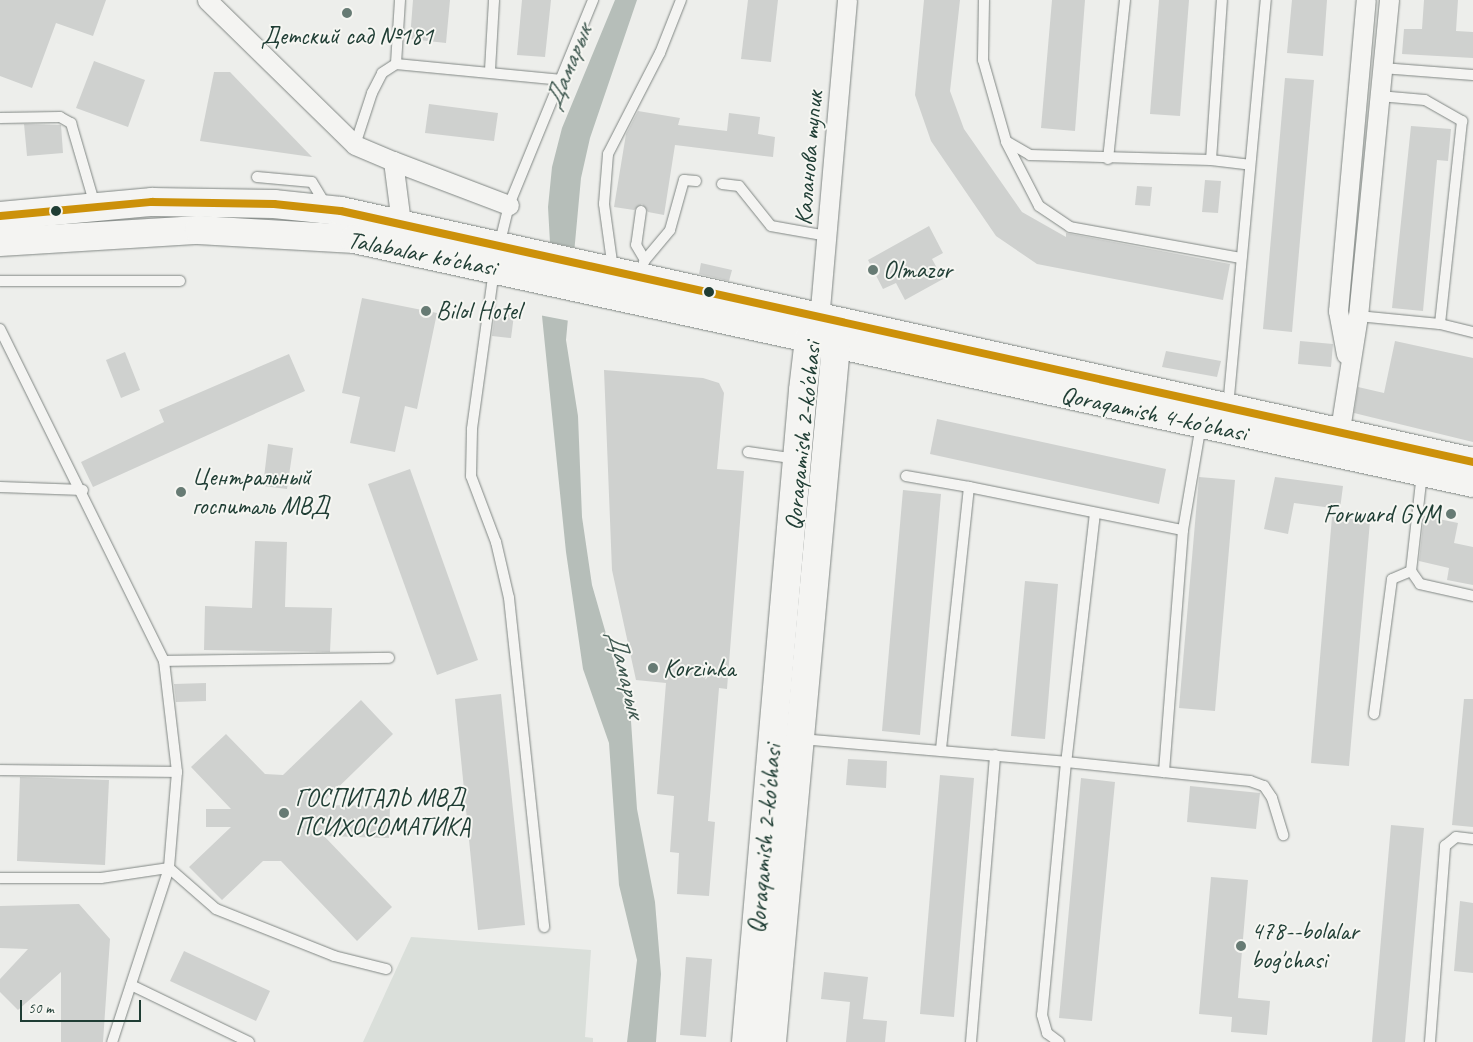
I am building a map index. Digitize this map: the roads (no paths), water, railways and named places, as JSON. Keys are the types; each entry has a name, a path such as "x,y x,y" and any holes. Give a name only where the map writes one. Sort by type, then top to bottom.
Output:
{"main road":[{"name":"Talabalar ko'chasi","path":"0,216 95,205 256,203 328,210 402,223 496,258"},
{"name":"Talabalar ko'chasi","path":"0,242 199,230 274,232 354,240 496,258 536,267 614,273 814,329 836,345"},
{"name":"Talabalar ko'chasi","path":"614,273 814,329"},
{"name":"Qoraqamish 4-ko'chasi","path":"814,329 1228,408 1422,472 1473,483"},
{"name":"Qoraqamish 2-ko'chasi","path":"746,1042 799,460 814,329"},
{"name":"Qoraqamish 4-ko'chasi","path":"836,345 1202,424 1473,462"},
{"name":"Qoraqamish 2-ko'chasi","path":"772,1042 836,345"}],"street":[{"name":"Каланова тупик","path":"814,329 828,236 847,0"},
{"path":"1348,362 1338,311 1366,0"},
{"path":"1338,443 1348,362 1358,316 1389,0"},
{"path":"208,1 355,145 509,205"},
{"path":"393,161 402,223"}],"lane":[{"path":"396,64 400,0"},
{"path":"490,70 494,0"},
{"path":"544,927 510,598 496,542 471,476 472,429 496,258 509,205 594,0"},
{"path":"614,273 604,204 608,154 660,54 681,0"},
{"path":"984,0 982,60 1006,141 1040,206 1070,227 1241,258"},
{"path":"1108,159 1125,0"},
{"path":"1211,160 1222,0"},
{"path":"1228,408 1249,165 1266,0"},
{"path":"355,145 372,93 382,73 396,64 490,70 562,80"},
{"path":"1382,68 1473,75"},
{"path":"1379,96 1425,100 1462,121 1440,324"},
{"path":"0,118 60,117 71,123 95,205"},
{"path":"1006,141 1030,155 1108,159 1211,160 1249,165"},
{"path":"257,177 312,182 328,210"},
{"path":"614,273 670,230 684,180 696,181"},
{"path":"722,184 739,186 771,226 828,236"},
{"path":"614,273 636,245 641,211"},
{"path":"0,281 180,281"},
{"path":"1358,316 1440,324 1473,332"},
{"path":"0,329 83,490 164,661 177,772 169,868 112,1042"},
{"path":"1164,772 1183,530 1202,424"},
{"path":"748,452 799,460"},
{"path":"1422,472 1411,571 1420,584 1473,596"},
{"path":"906,476 1183,530"},
{"path":"0,487 83,490"},
{"path":"941,751 968,487"},
{"path":"1053,1040 1042,1015 1066,762 1095,512"},
{"path":"1374,714 1392,579 1411,571"},
{"path":"164,661 389,658"},
{"path":"800,739 1066,762 1164,772 1264,786 1283,835"},
{"path":"972,1042 996,755"},
{"path":"0,770 177,772"},
{"path":"1430,1042 1445,846 1456,837 1473,839"},
{"path":"0,878 101,878 169,868 216,909 334,956 386,969"},
{"path":"131,985 248,1042"}],"place":[{"name":"Детский сад №181","path":"347,13"},
{"name":"Olmazor","path":"873,270"},
{"name":"Bilol Hotel","path":"426,311"},
{"name":"Центральный госпиталь МВД","path":"181,492"},
{"name":"Forward GYM","path":"1451,514"},
{"name":"Korzinka","path":"653,668"},
{"name":"ГОСПИТАЛЬ МВД ПСИХОСОМАТИКА","path":"284,813"},
{"name":"478--bolalar bog'chasi","path":"1241,946"}],"water label":[{"name":"Дамарык","path":"568,67"},
{"name":"Дамарык","path":"626,674"}]}
